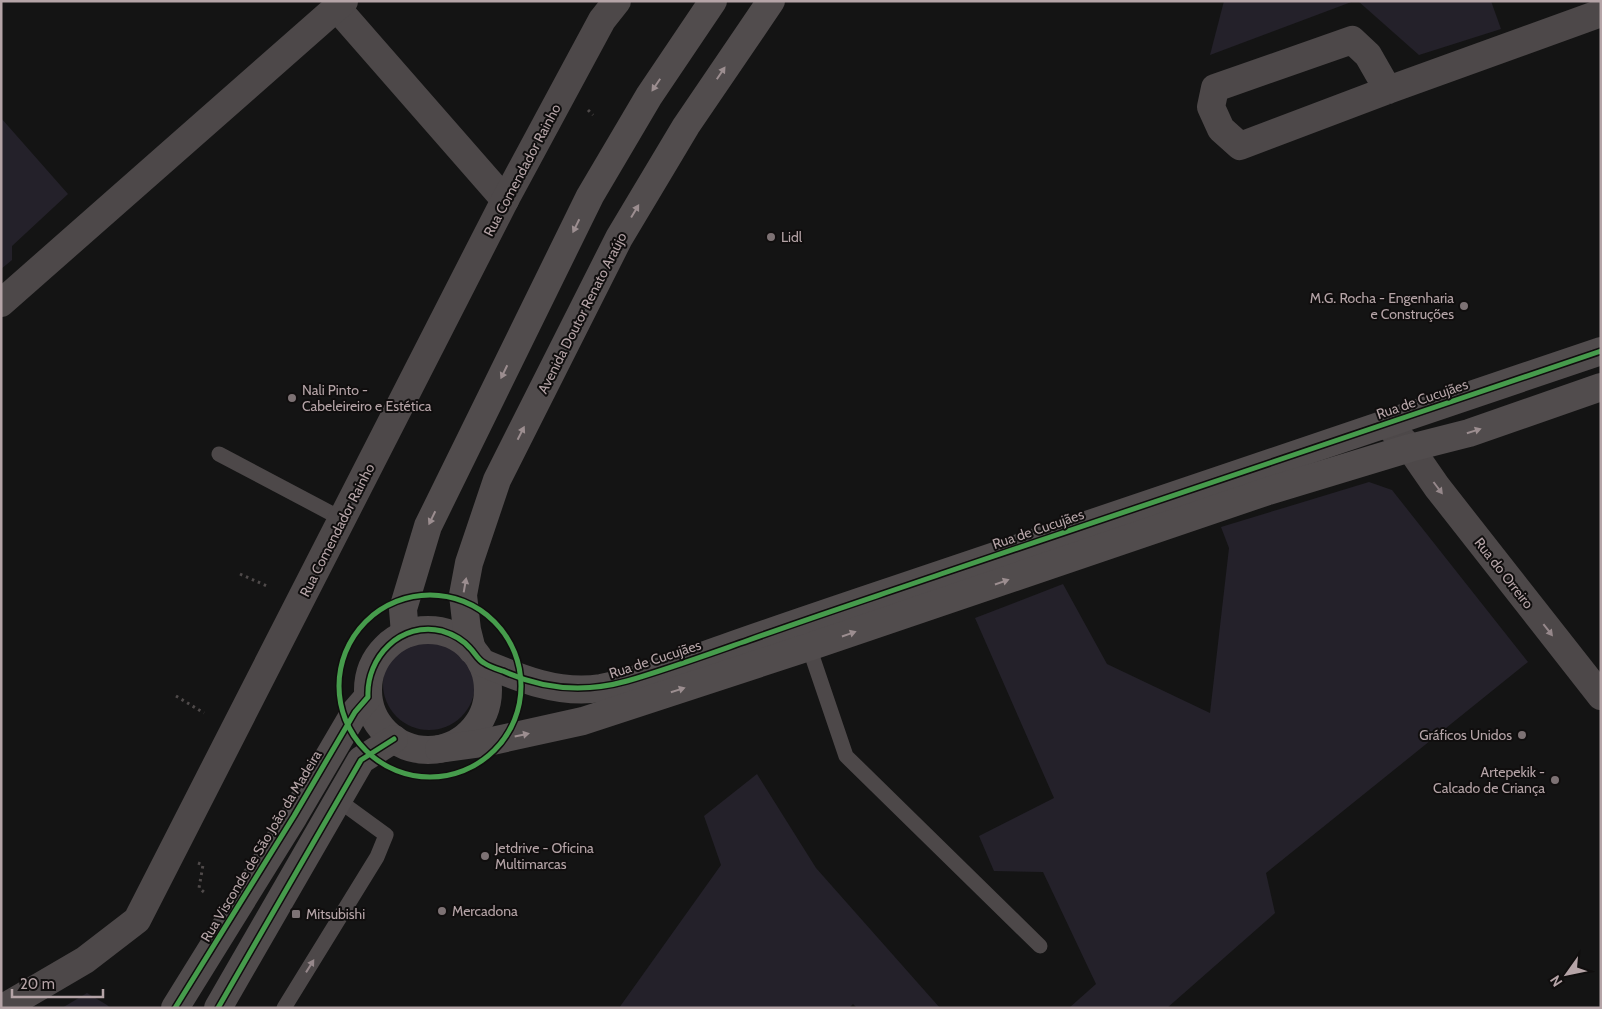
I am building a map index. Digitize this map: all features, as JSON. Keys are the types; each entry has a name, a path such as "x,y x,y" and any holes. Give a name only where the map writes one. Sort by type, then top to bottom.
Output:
{"main road":[{"path":"406,634 403,609 428,526 590,196 649,96 713,1"},
{"name":"Avenida Doutor Renato Araújo","path":"477,656 458,638 442,631 423,630 398,638 384,649 374,663 369,680 368,697 372,713 381,728 394,739 416,749 439,749 448,747 464,738 481,718 485,709 488,692 487,682 477,656 467,630 463,595 468,563 498,480 619,238 686,126 771,1"},
{"name":"Rua de Cucujães","path":"477,656 514,677 531,682 558,688 599,688 655,672 1601,351"},
{"path":"439,749 483,743 583,721 809,647 1268,491 1410,448 1469,433 1601,387"},
{"name":"Rua Visconde de São João da Madeira","path":"175,1008 294,816 355,712 368,697"},
{"path":"218,1008 361,760 394,739"}],"street":[{"name":"Rua Comendador Rainho","path":"3,1008 85,960 138,920 505,200 602,20 617,1"},
{"path":"1,303 340,4 505,200"},
{"path":"1388,90 1368,55 1352,40 1215,88 1211,107 1221,129 1240,146 1601,13"},
{"name":"Rua do Orreiro","path":"1386,423 1410,448 1437,487 1601,696"}],"lane":[{"path":"219,454 342,519"},
{"path":"819,615 809,647 846,756 1040,946"},
{"path":"284,1008 378,857 386,835 338,800"}],"path":[{"path":"587,111 593,116"},
{"path":"240,574 267,586"},
{"path":"176,696 204,713"},
{"path":"203,865 199,888 205,893"}],"shaded area":[{"path":"1224,1 1354,1 1210,55"},
{"path":"1358,1 1491,1 1501,29 1419,55"},
{"path":"1,118 68,194 12,246 12,260 1,269"},
{"path":"1369,482 1392,490 1528,662 1266,873 1275,913 1167,1008 1069,1008 1096,984 1043,872 994,871 979,836 1054,798 975,618 1063,584 1107,664 1210,713 1229,548 1221,527"},
{"path":"429,638 447,642 461,652 471,666 475,684 471,702 461,716 447,726 429,730 411,726 397,716 387,702 383,684 387,666 397,652 411,642"},
{"path":"757,774 816,868 940,1008 857,1008 853,1004 849,1008 619,1008 721,865 704,816"},
{"path":"87,993 110,1008 62,1008"}],"cycle path":[{"path":"175,1008 294,816 355,712 368,697 369,682 373,668 380,656 389,645 413,631 427,629 442,631 464,642 480,660 489,666 534,682 564,688 611,685 673,666 1601,351"},
{"path":"439,595 448,596 473,605 495,621 511,643 520,668 521,686 520,704 511,729 495,751 473,767 457,773 439,777 421,777 412,776 387,767 372,757 359,744 349,729 340,704 339,677 340,668 349,643 359,628 372,615 387,605 412,596 439,595"},
{"path":"218,1008 361,760 394,739"}],"place":[{"name":"Lidl","path":"771,237"},
{"name":"M.G. Rocha - Engenharia e Construções","path":"1464,306"},
{"name":"Nali Pinto - Cabeleireiro e Estética","path":"292,398"},
{"name":"Gráficos Unidos","path":"1522,735"},
{"name":"Artepekik - Calcado de Criança","path":"1555,780"},
{"name":"Jetdrive - Oficina Multimarcas","path":"485,856"},
{"name":"Mercadona","path":"442,911"},
{"name":"Mitsubishi","path":"296,914"}]}
